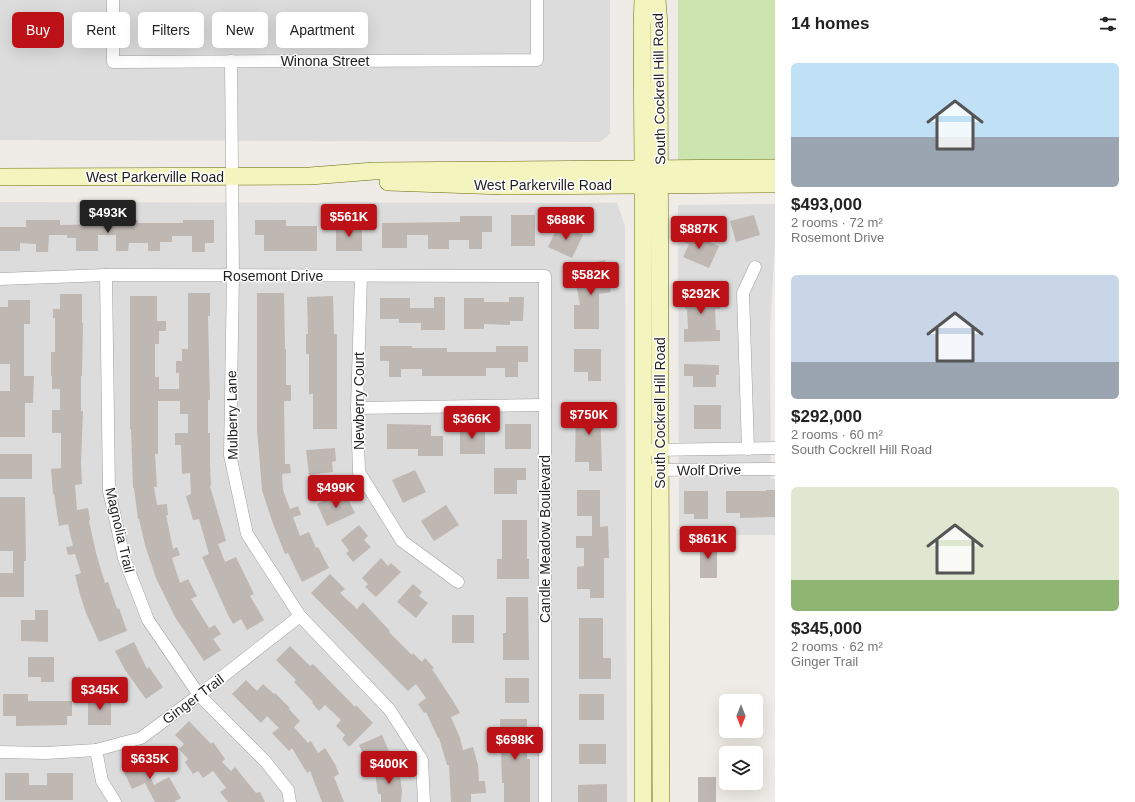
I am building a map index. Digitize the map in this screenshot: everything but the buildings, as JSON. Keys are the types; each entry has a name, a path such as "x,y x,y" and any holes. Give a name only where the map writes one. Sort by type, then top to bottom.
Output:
{"main road":[{"name":"South Cockrell Hill Road","path":"643,0 642,25 651,168"},
{"name":"South Cockrell Hill Road","path":"643,802 643,450 651,168 659,25 657,0"},
{"name":"West Parkerville Road","path":"0,177 310,176 374,171 775,168"},
{"name":"West Parkerville Road","path":"310,176 374,181 496,186 775,184"},
{"name":"South Cockrell Hill Road","path":"651,186 660,450 661,802"},
{"path":"643,696 660,696"}],"street":[{"name":"Winona Street","path":"113,0 113,62 537,60 537,0"},
{"name":"Mulberry Lane","path":"231,61 233,276 230,455 248,534 300,616 389,709 422,760 424,802"},
{"path":"748,448 743,293 755,267"},
{"name":"Rosemont Drive","path":"0,279 106,275 545,276"},
{"name":"Magnolia Trail","path":"106,275 109,491 122,551 148,620 199,695 265,761 288,790 290,802"},
{"name":"Newberry Court","path":"361,276 357,408 359,472 402,541 458,582"},
{"name":"Candle Meadow Boulevard","path":"545,276 545,802"},
{"path":"357,408 545,405"},
{"name":"Wolf Drive","path":"643,450 775,448"},
{"name":"Wolf Drive","path":"643,470 775,469"},
{"name":"Ginger Trail","path":"0,752 96,750 141,738 300,616"},
{"path":"96,750 102,781 115,802"}],"shaded area":[{"path":"0,0 610,0 610,134 600,142 0,140"},
{"path":"0,202 617,203 625,226 627,802 0,802"},
{"path":"775,204 775,243 770,330 771,478 775,479 775,535 679,535 678,205"}],"green space":[{"path":"678,0 775,0 775,165 678,165"}]}
